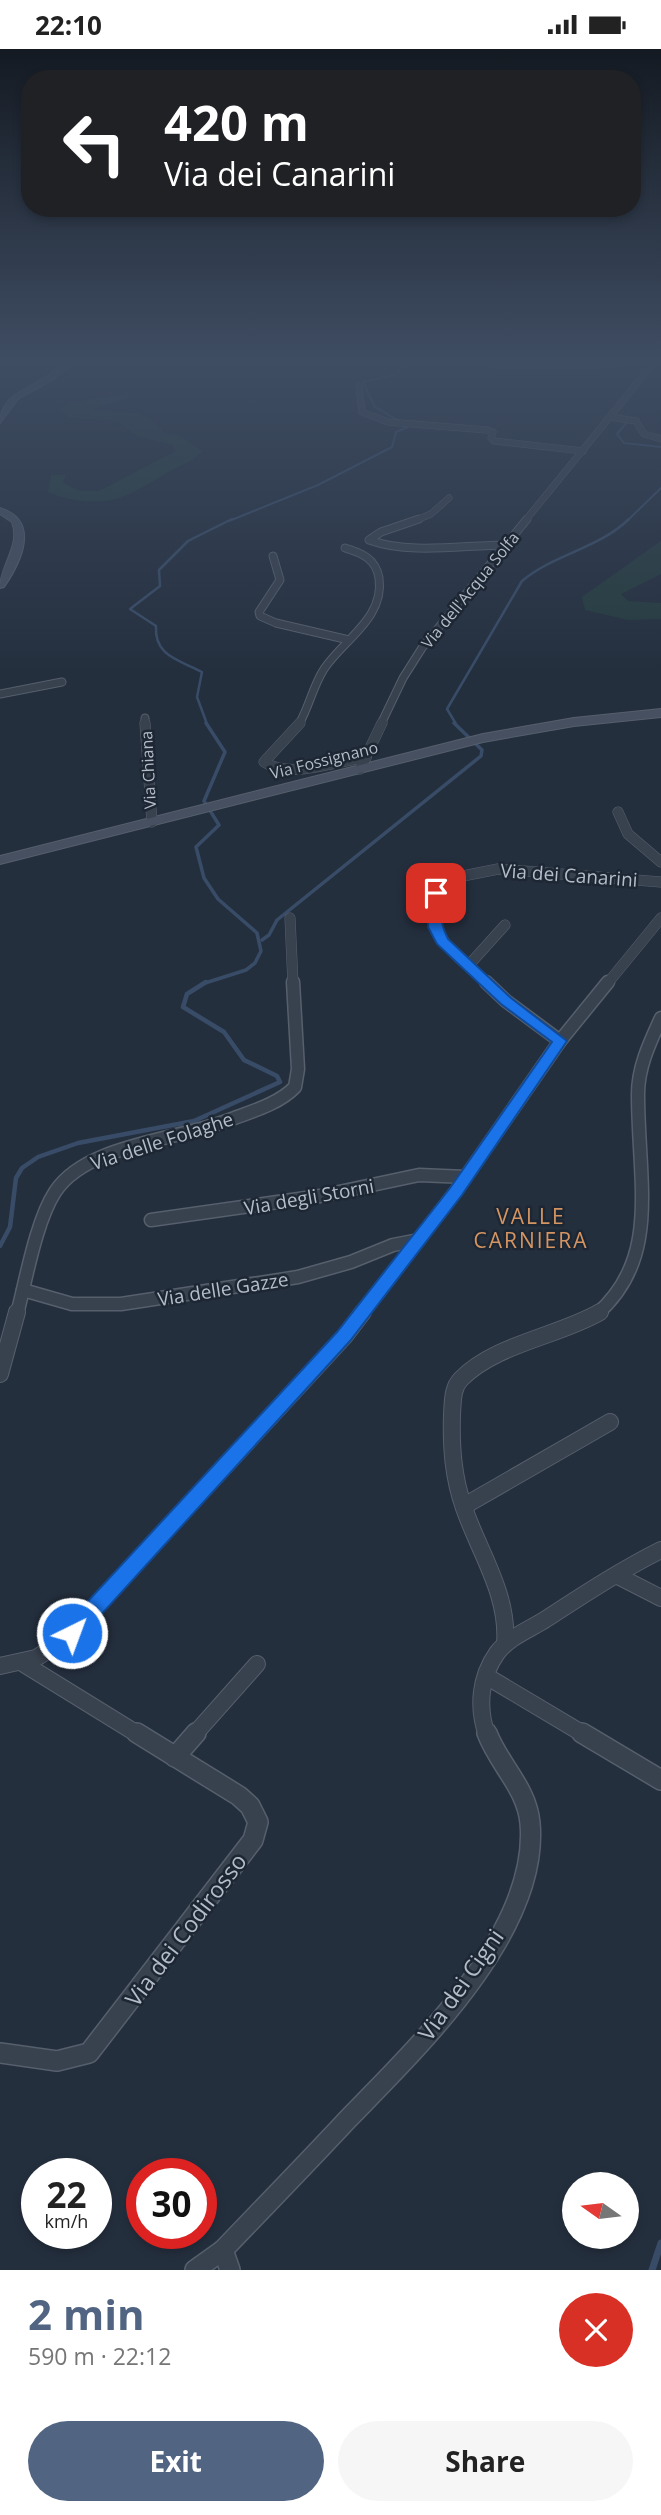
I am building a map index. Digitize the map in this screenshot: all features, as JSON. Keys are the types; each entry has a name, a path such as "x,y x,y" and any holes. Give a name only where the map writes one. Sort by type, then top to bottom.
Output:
{"street":[{"name":"Via dell'Acqua Solfa","path":"363,764 415,658 573,464"},
{"path":"450,498 422,519 374,532 369,540 378,544 402,545 506,545"},
{"path":"0,511 15,519 19,531 11,566 0,585"},
{"path":"345,548 369,556 376,566 380,583 376,606 322,673 296,729 264,762 271,768 287,769 341,759 363,764"},
{"path":"273,556 281,570 282,578 259,615 272,622 349,640"},
{"path":"0,694 62,683"},
{"name":"Via Fossignano","path":"0,860 218,806 363,764 566,723 661,713"},
{"name":"Via Chiana","path":"145,718 152,822"},
{"path":"618,812 618,819 624,830 661,862"},
{"name":"Via dei Canarini","path":"560,1041 506,1001 442,941 435,927 435,895 442,886 458,877 479,871 510,869 661,882"},
{"name":"Via delle Folaghe","path":"0,1374 49,1199 71,1173 108,1155 202,1130 241,1116 283,1097 295,1087 298,1069 290,918"},
{"path":"0,1666 24,1664 47,1654 72,1633 328,1355 466,1177 560,1041 661,918"},
{"path":"468,966 505,925"},
{"path":"656,1193 640,1116 638,1092 645,1059 661,1018"},
{"name":"Via degli Storni","path":"151,1220 360,1189 424,1173 466,1177"},
{"name":"Via delle Gazze","path":"23,1290 72,1304 121,1304 299,1277 335,1268 393,1245 419,1240"},
{"path":"506,1644 507,1622 503,1602 456,1482 452,1452 453,1400 459,1382 487,1362 607,1309 626,1295 644,1275"},
{"path":"464,1506 610,1422"},
{"name":"Via dei Cigni","path":"195,2270 227,2260 430,2032 472,1978 503,1928 526,1864 531,1823 521,1793 485,1730 481,1698 493,1660 506,1644 661,1550"},
{"path":"616,1575 661,1598"},
{"name":"Via dei Codirosso","path":"0,2053 59,2062 79,2059 89,2053 103,2039 248,1849 258,1822 250,1806 176,1757 24,1664"},
{"path":"176,1757 257,1664"},
{"path":"486,1676 661,1780"}],"green space":[{"path":"152,464 185,464 138,490 111,500 83,501 48,492 51,475 66,475 63,483 80,491 99,491"},
{"path":"661,541 661,574 621,594 628,601 661,603 661,619 628,620 585,610 582,597"}],"waterway":[{"path":"229,521 318,485 360,464"},
{"path":"627,521 661,488"},
{"path":"207,724 197,697 202,672 164,651 156,636 156,626 130,609 160,586 159,570 188,541 232,519"},
{"path":"456,724 447,709 522,581 548,564 604,538 629,519"},
{"path":"204,983 246,970 255,963 261,951 257,933 218,899 204,878 196,847 219,825 204,801 225,752 206,723"},
{"path":"262,940 269,935 277,920 481,756 482,750 454,723"},
{"path":"0,1246 10,1227 16,1178 22,1168 38,1157 78,1143 194,1121 280,1082 277,1076 244,1060 224,1032 183,1007 187,994 204,983"},
{"path":"652,2270 661,2243"}],"district":[{"name":"VALLE CARNIERA","path":"531,1229"}],"route":[{"path":"72,1633 344,1336 456,1191 560,1041 506,1001 442,941 435,927 433,901 436,893"}]}
